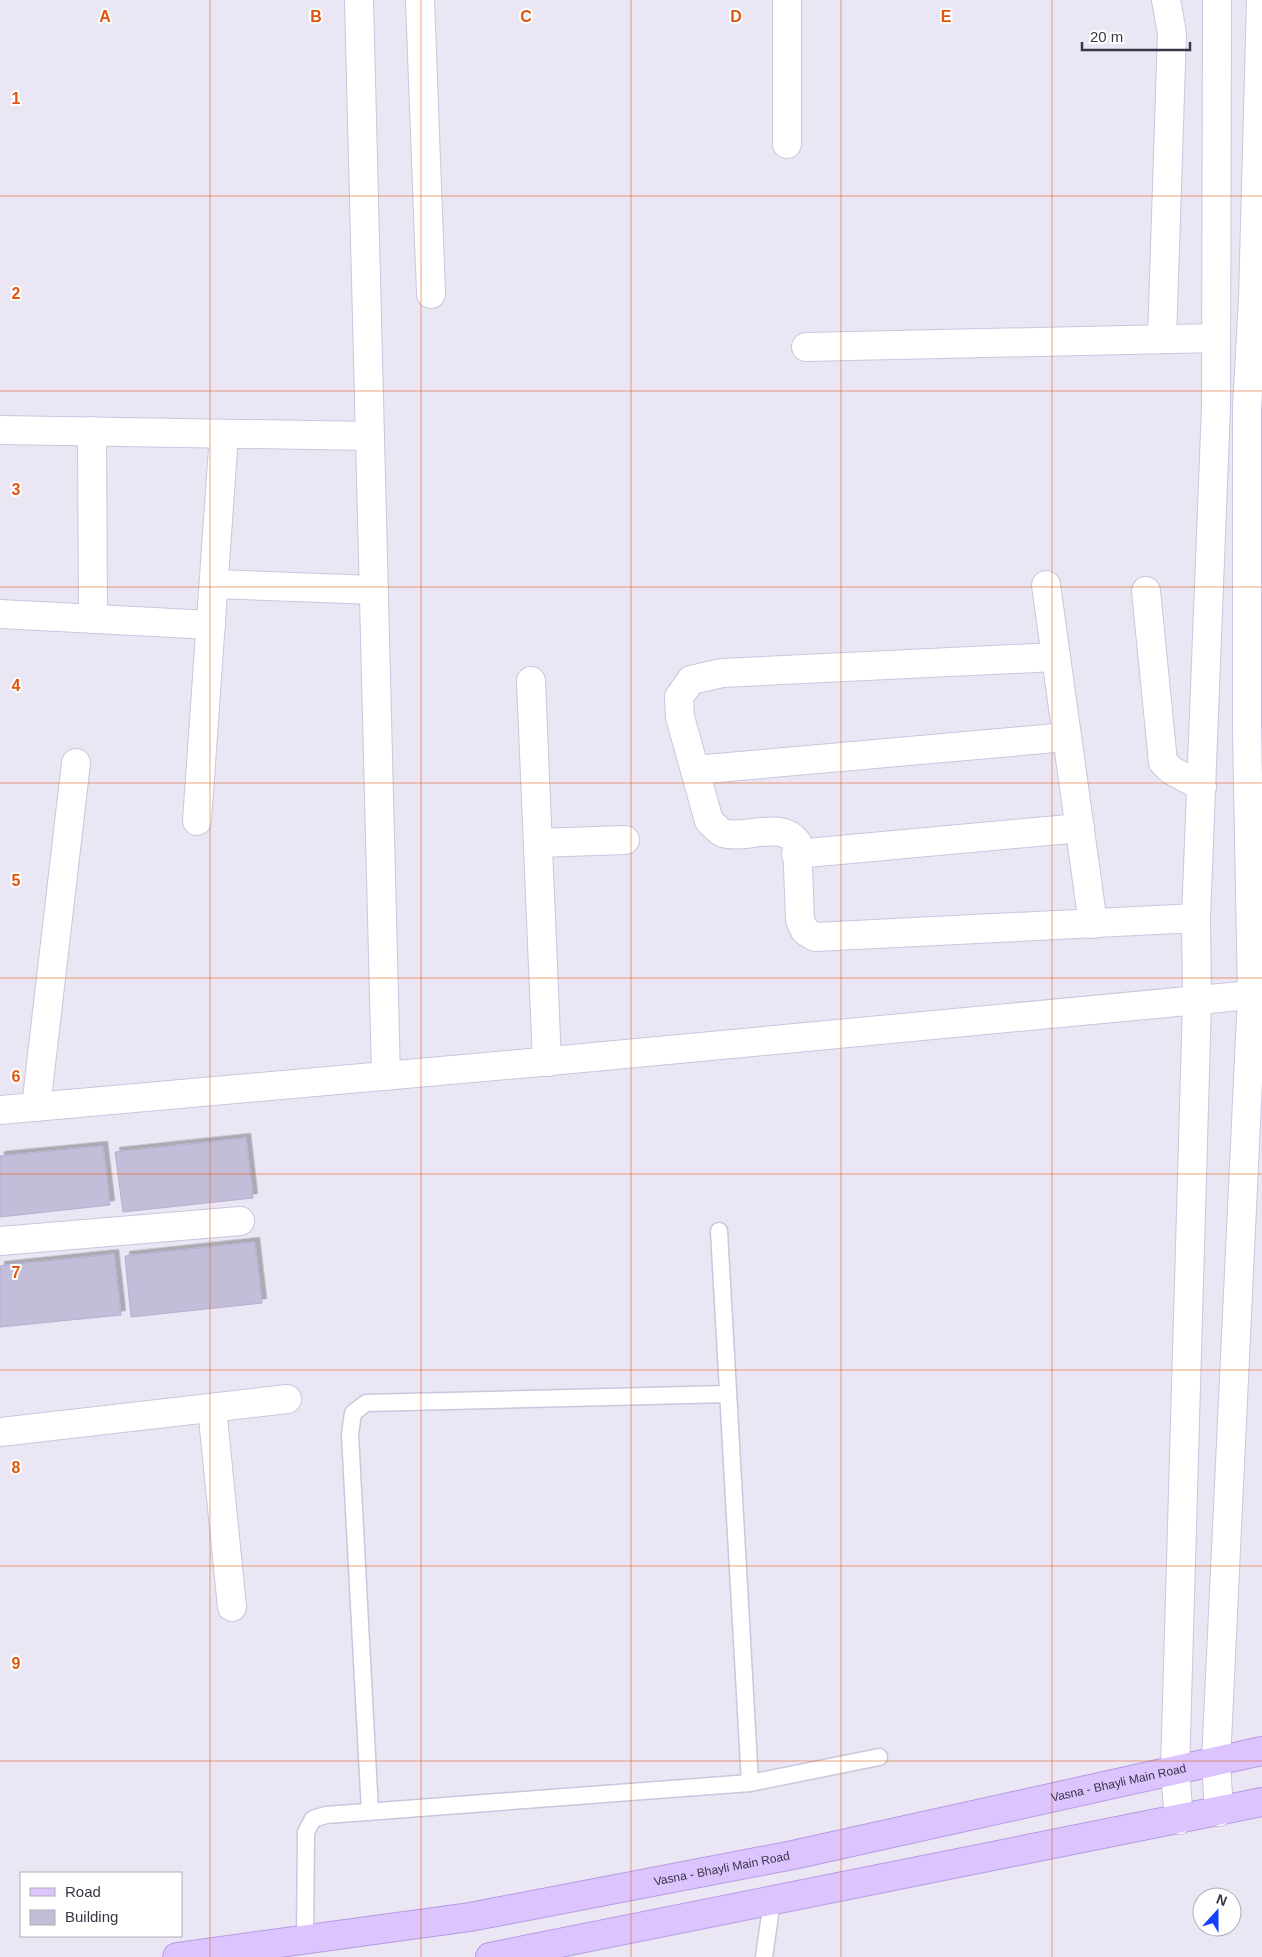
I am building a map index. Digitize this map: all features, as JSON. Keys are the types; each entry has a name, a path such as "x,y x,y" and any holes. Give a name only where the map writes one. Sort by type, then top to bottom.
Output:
{"main road":[{"name":"Vasna - Bhayli Main Road","path":"177,1957 470,1917 793,1855 1175,1772 1262,1751"},
{"path":"490,1957 1262,1802"}],"street":[{"path":"359,0 386,1076"},
{"path":"420,0 431,294"},
{"path":"787,0 787,144"},
{"path":"1162,339 1172,33 1166,0"},
{"path":"1179,1820 1175,1772 1197,1002 1196,918 1216,407 1217,0"},
{"path":"1219,1812 1216,1762 1257,995 1253,299 1260,0"},
{"path":"806,347 1216,338"},
{"path":"0,430 370,436"},
{"path":"92,431 93,619"},
{"path":"197,821 224,434"},
{"path":"214,584 374,590"},
{"path":"1046,585 1094,924"},
{"path":"1146,591 1163,762 1171,770 1202,787"},
{"path":"0,614 211,625"},
{"path":"1056,657 722,673 691,680 679,697 680,717 709,821 722,833 742,836 780,831 791,835 797,842 800,920 805,931 815,937 1196,918"},
{"path":"531,681 547,1062"},
{"path":"695,770 1067,737"},
{"path":"36,1107 76,763"},
{"path":"796,854 1080,828"},
{"path":"538,843 625,840"},
{"path":"0,1110 547,1062 1257,995"},
{"path":"0,1241 240,1221"},
{"path":"0,1432 287,1399"},
{"path":"212,1408 232,1607"}],"lane":[{"path":"719,1231 750,1782"},
{"path":"370,1812 350,1434 353,1413 366,1403 728,1394"},
{"path":"305,1940 306,1832 313,1819 326,1815 750,1782 879,1758"},
{"path":"764,1957 772,1901"}],"building":[{"path":"246,1138 253,1198 123,1212 115,1152"},
{"path":"103,1146 110,1205 0,1217 0,1156"},
{"path":"255,1242 262,1303 131,1317 125,1256"},
{"path":"114,1254 121,1315 0,1327 0,1266"}]}
